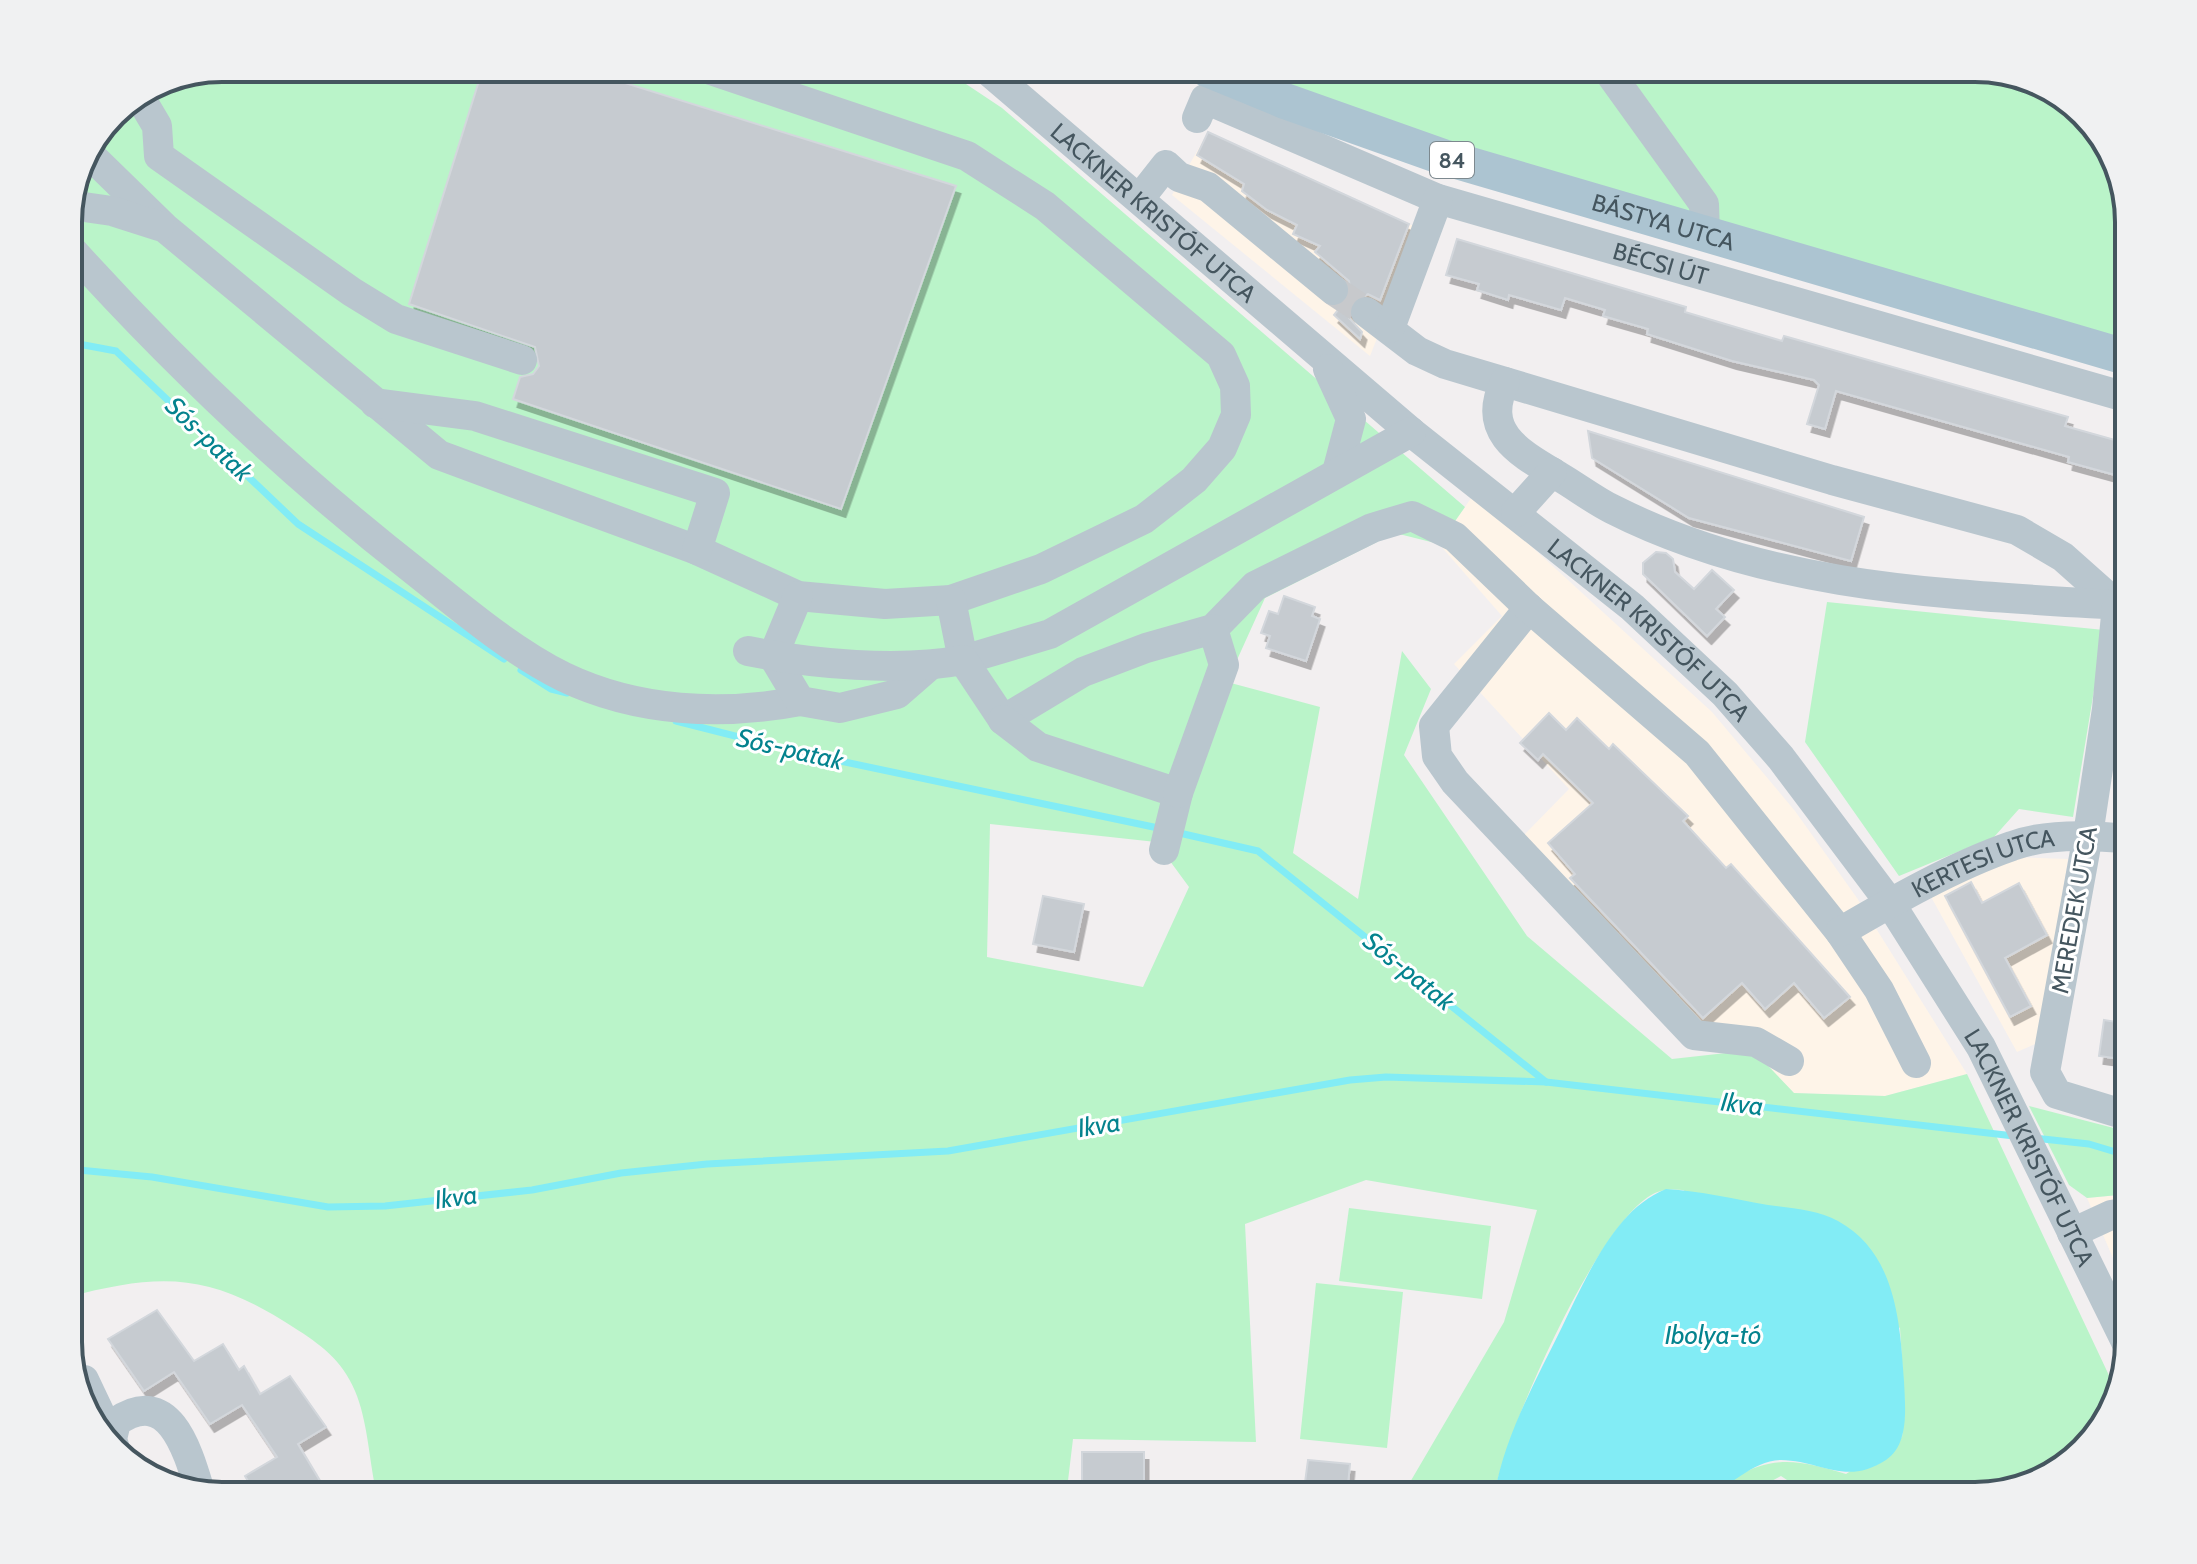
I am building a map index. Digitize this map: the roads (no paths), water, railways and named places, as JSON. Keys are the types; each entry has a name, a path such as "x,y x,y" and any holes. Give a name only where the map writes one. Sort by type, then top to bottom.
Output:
{"main road":[{"name":"BÁSTYA UTCA","path":"1202,95 1285,101 1443,157 2115,354"}],"street":[{"path":"96,161 165,228 439,455 697,550 798,596 885,604 951,600 1041,569 1144,519 1194,480 1222,448 1236,415 1235,386 1221,355 1045,206 967,156 747,82"},
{"name":"LACKNER KRISTÓF UTCA","path":"1002,82 1411,432 1516,512 1632,607 1725,694 1791,769 1890,903 1981,1047 2115,1320"},
{"path":"1616,82 1704,204 1705,235"},
{"name":"BÉCSI ÚT","path":"1202,95 1438,199 2115,394"},
{"path":"145,106 157,126 159,156 352,292 396,319 522,360"},
{"path":"1140,198 1166,165 1179,177 1208,187 1333,290"},
{"path":"1438,199 1378,320 1400,340 1431,358 1505,382 1762,460 2017,530 2063,557 2115,595"},
{"path":"83,207 112,211 165,228"},
{"path":"82,262 138,324 341,514 494,634 564,677 630,701 711,711 800,701 840,708 897,694 928,667"},
{"path":"1319,354 1337,382 1351,419 1337,472"},
{"path":"1505,382 1495,401 1501,429 1516,448 1610,508 1692,542 1897,604 2115,601"},
{"path":"375,403 475,416 715,493 697,550"},
{"path":"760,653 928,667 1050,634 1411,432"},
{"path":"1516,512 1552,472"},
{"path":"1003,720 1083,672 1146,648 1213,629 1255,586 1372,528 1412,516 1455,537 1529,608 1697,753 1840,932 1879,990 1916,1063"},
{"path":"760,653 798,596"},
{"path":"951,600 963,660 1003,720 1038,747 1170,826 1224,665 1213,629"},
{"path":"1529,608 1434,726 1437,756 1455,782 1694,1035 1756,1042 1789,1061"},
{"path":"760,653 800,701"},
{"name":"MEREDEK UTCA","path":"2115,655 2088,835 2045,1072 2057,1094 2115,1112"},
{"name":"KERTESI UTCA","path":"1840,932 1890,903 2014,845 2088,835 2115,838"},
{"path":"2072,1233 2115,1214"},
{"path":"115,1431 116,1422 131,1412 149,1410 165,1416 184,1445 196,1479"}],"water":[{"name":"Ibolya-tó","path":"1666,1189 1795,1208 1830,1217 1857,1235 1872,1251 1883,1270 1897,1313 1905,1402 1903,1435 1894,1453 1872,1468 1846,1472 1796,1461 1771,1461 1731,1482 1497,1482 1522,1409 1582,1286 1614,1233 1632,1211"}],"waterway":[{"name":"Sós-patak","path":"82,345 116,351 298,524 504,659"},
{"name":"Sós-patak","path":"521,670 551,689 567,693"},
{"name":"Sós-patak","path":"676,721 802,753 1163,829"},
{"name":"Sós-patak","path":"1175,832 1258,851 1546,1082"},
{"name":"Ikva","path":"82,1170 152,1177 328,1207 385,1206 532,1190 621,1173 707,1164 948,1151 1350,1080 1386,1077 1546,1082 2014,1136"},
{"name":"Ikva","path":"2034,1138 2089,1144 2115,1152"}],"tunnel":[{"path":"1333,290 1366,312"}]}
